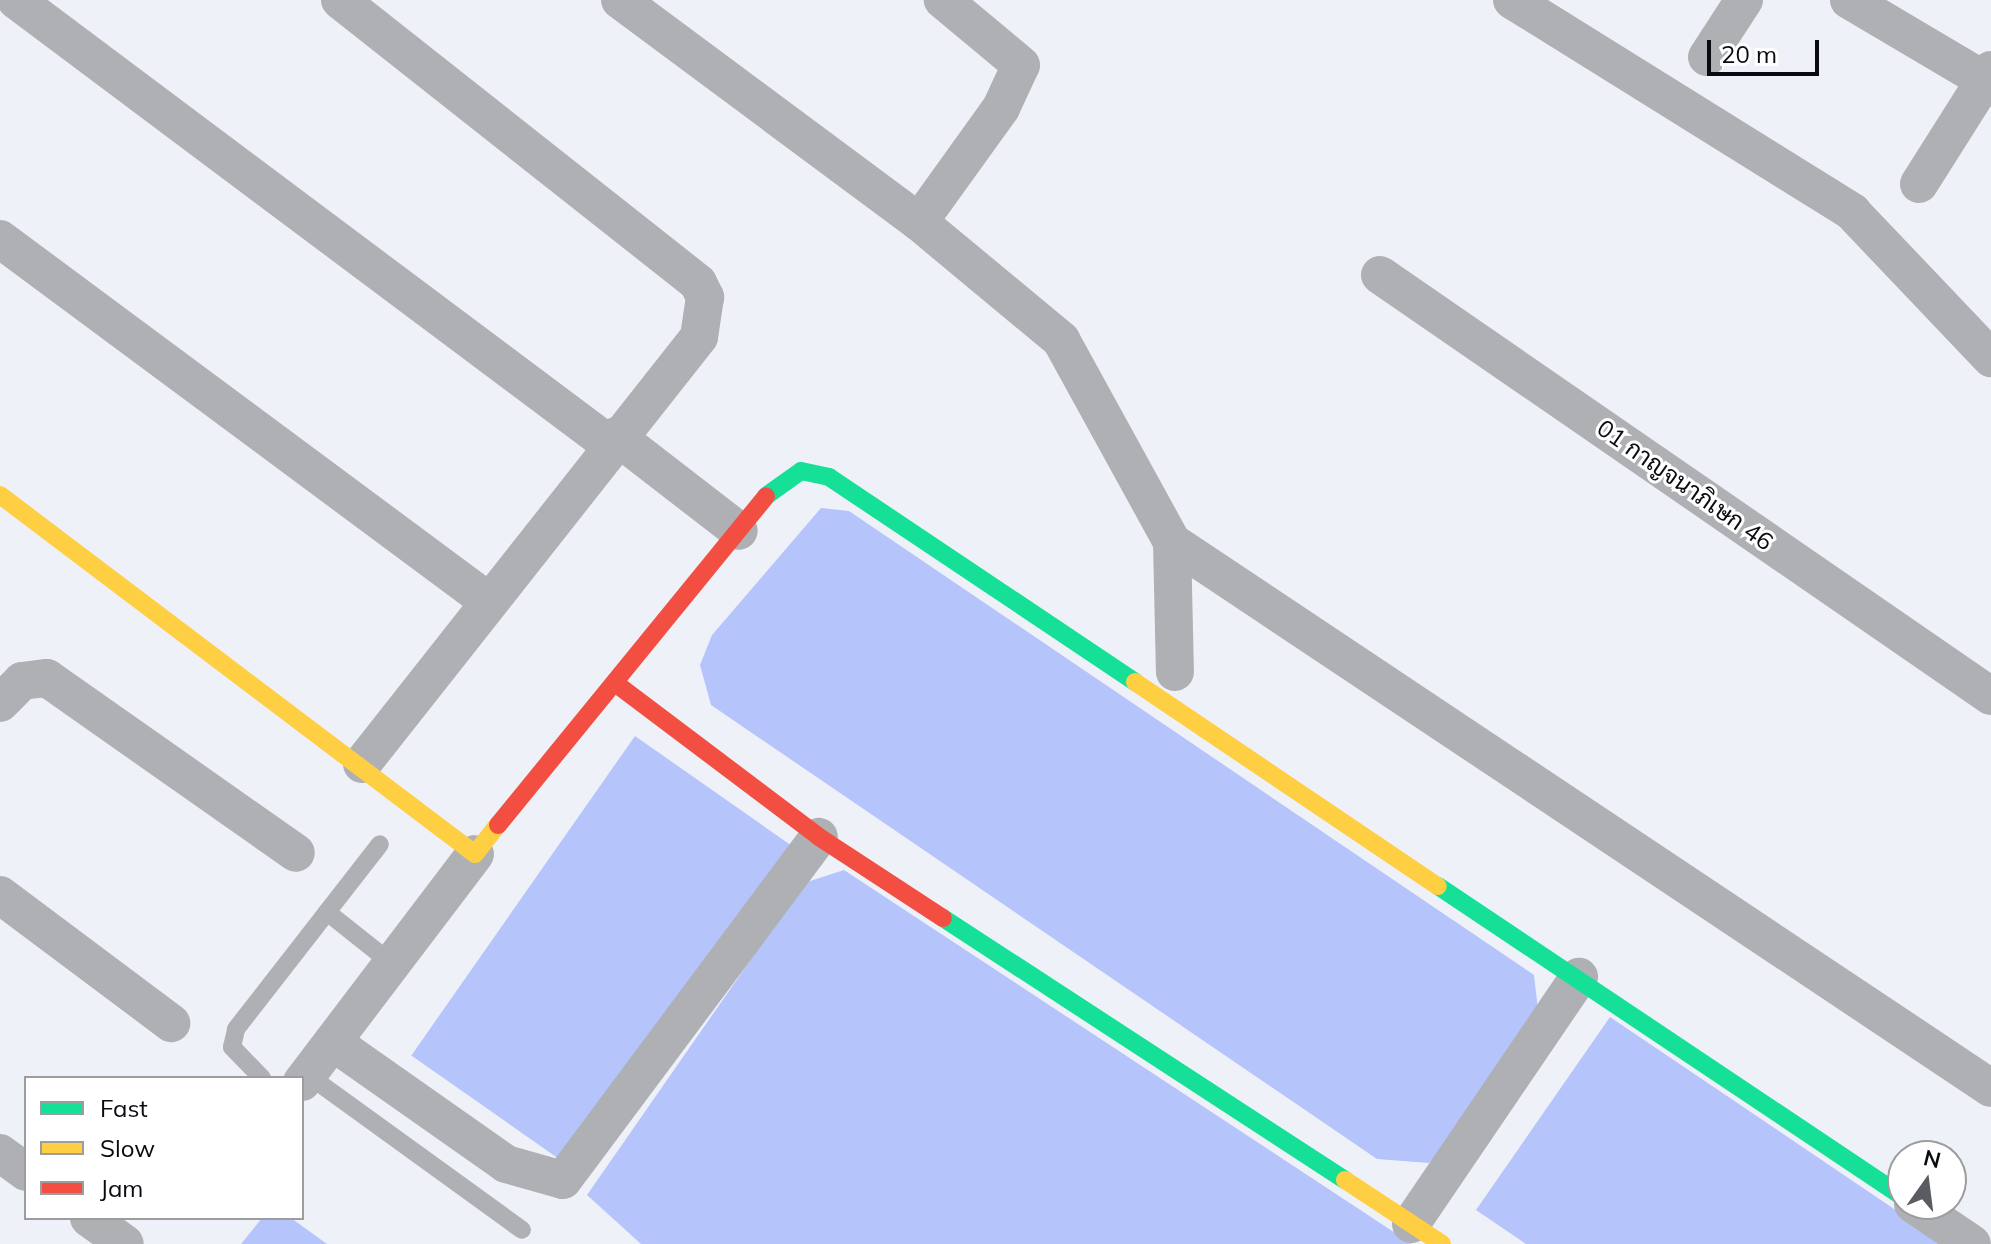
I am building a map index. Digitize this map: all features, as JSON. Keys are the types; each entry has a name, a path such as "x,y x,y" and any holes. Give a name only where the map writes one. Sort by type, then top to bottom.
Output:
{"street":[{"path":"16,0 739,531"},
{"path":"340,0 698,283 706,315 699,337 613,440 362,764"},
{"path":"620,0 919,222 1061,340 1172,542 1175,672"},
{"path":"919,222 1001,108 1021,65 943,0"},
{"path":"1512,0 1852,212 1991,358"},
{"path":"1707,57 1744,0"},
{"path":"1849,0 1989,78 1919,184"},
{"path":"0,239 488,601"},
{"name":"01 กาญจนาภิเษก 46","path":"1380,275 1991,696"},
{"path":"305,1079 395,966 475,854 779,480 801,471 829,477 1887,1186"},
{"path":"0,495 362,764 475,854"},
{"path":"1172,542 1991,1088"},
{"path":"0,703 22,681 47,678 296,853"},
{"path":"615,683 819,837 1426,1234 1579,977"},
{"path":"334,1043 506,1164 563,1180 819,837"},
{"path":"0,895 171,1023"},
{"path":"0,1153 24,1171"},
{"path":"92,1220 125,1244"},
{"path":"1937,1220 1972,1244"}],"lane":[{"path":"260,1076 232,1047 236,1029 380,844"},
{"path":"327,912 395,966"},
{"path":"305,1079 522,1230"}],"water":[{"path":"821,508 849,511 1534,975 1538,1010 1475,1109 1429,1163 1377,1159 711,705 700,665 712,635"},
{"path":"635,736 790,844 566,1164 411,1055"},
{"path":"844,870 1412,1244 641,1244 587,1195 804,883"},
{"path":"1610,1017 1887,1204 1887,1220 1910,1220 1946,1244 1526,1244 1476,1210"},
{"path":"260,1220 294,1220 327,1244 241,1244"}],"traffic: fast":[{"path":"766,496 801,471 829,477 1135,682"},
{"path":"1438,886 1887,1186"},
{"path":"943,918 1345,1180"}],"traffic: slow":[{"path":"0,495 475,854 498,825"},
{"path":"1135,682 1438,886"},
{"path":"1345,1180 1442,1244"}],"traffic: jam":[{"path":"498,825 766,496"},
{"path":"615,683 819,837 943,918"}]}
